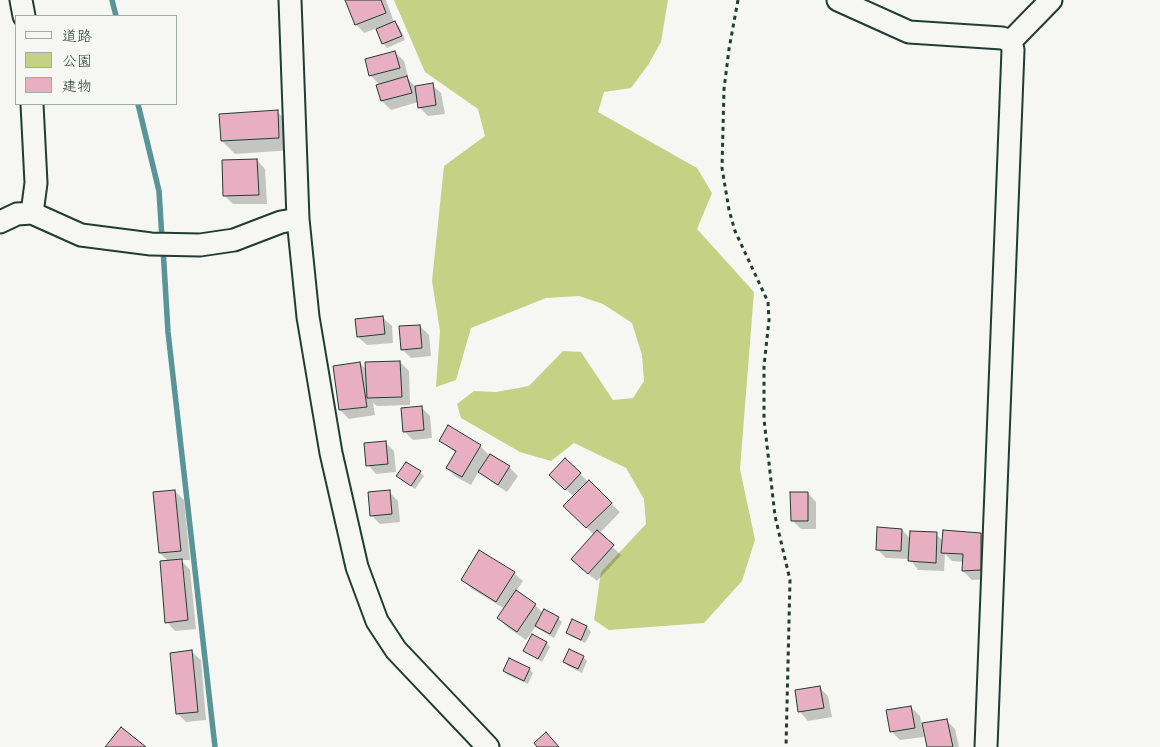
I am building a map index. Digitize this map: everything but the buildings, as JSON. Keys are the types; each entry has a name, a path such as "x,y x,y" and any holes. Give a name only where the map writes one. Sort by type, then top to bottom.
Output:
{"street":[{"path":"21,0 24,15"},
{"path":"290,0 298,219 308,317 331,454 357,567 377,621 396,650 488,747"},
{"path":"838,0 909,32 1002,38 1011,41"},
{"path":"1011,41 1051,0"},
{"path":"986,747 1013,50 1011,41"},
{"path":"32,105 36,183 32,213"},
{"path":"0,222 17,214 32,213 81,235 151,244 200,245 234,240 281,222 298,219"}],"path":[{"path":"738,0 724,89 722,168 729,210 735,230 768,302 769,320 764,366 764,419 775,516 790,580 786,747"}],"green space":[{"path":"394,0 668,0 661,42 648,65 631,88 604,92 598,112 697,168 712,193 697,229 754,292 740,469 755,540 742,581 704,623 609,630 594,620 601,572 646,524 644,499 626,468 574,443 551,461 520,452 461,418 457,404 474,391 496,392 529,386 563,351 581,352 613,400 633,398 644,381 642,355 632,323 603,304 579,296 546,298 471,328 456,380 436,387 440,331 432,281 444,166 485,136 478,109 425,72"}],"waterway":[{"path":"112,0 116,15"},
{"path":"138,105 159,191 162,239"},
{"path":"163,248 168,332 215,747"}]}
